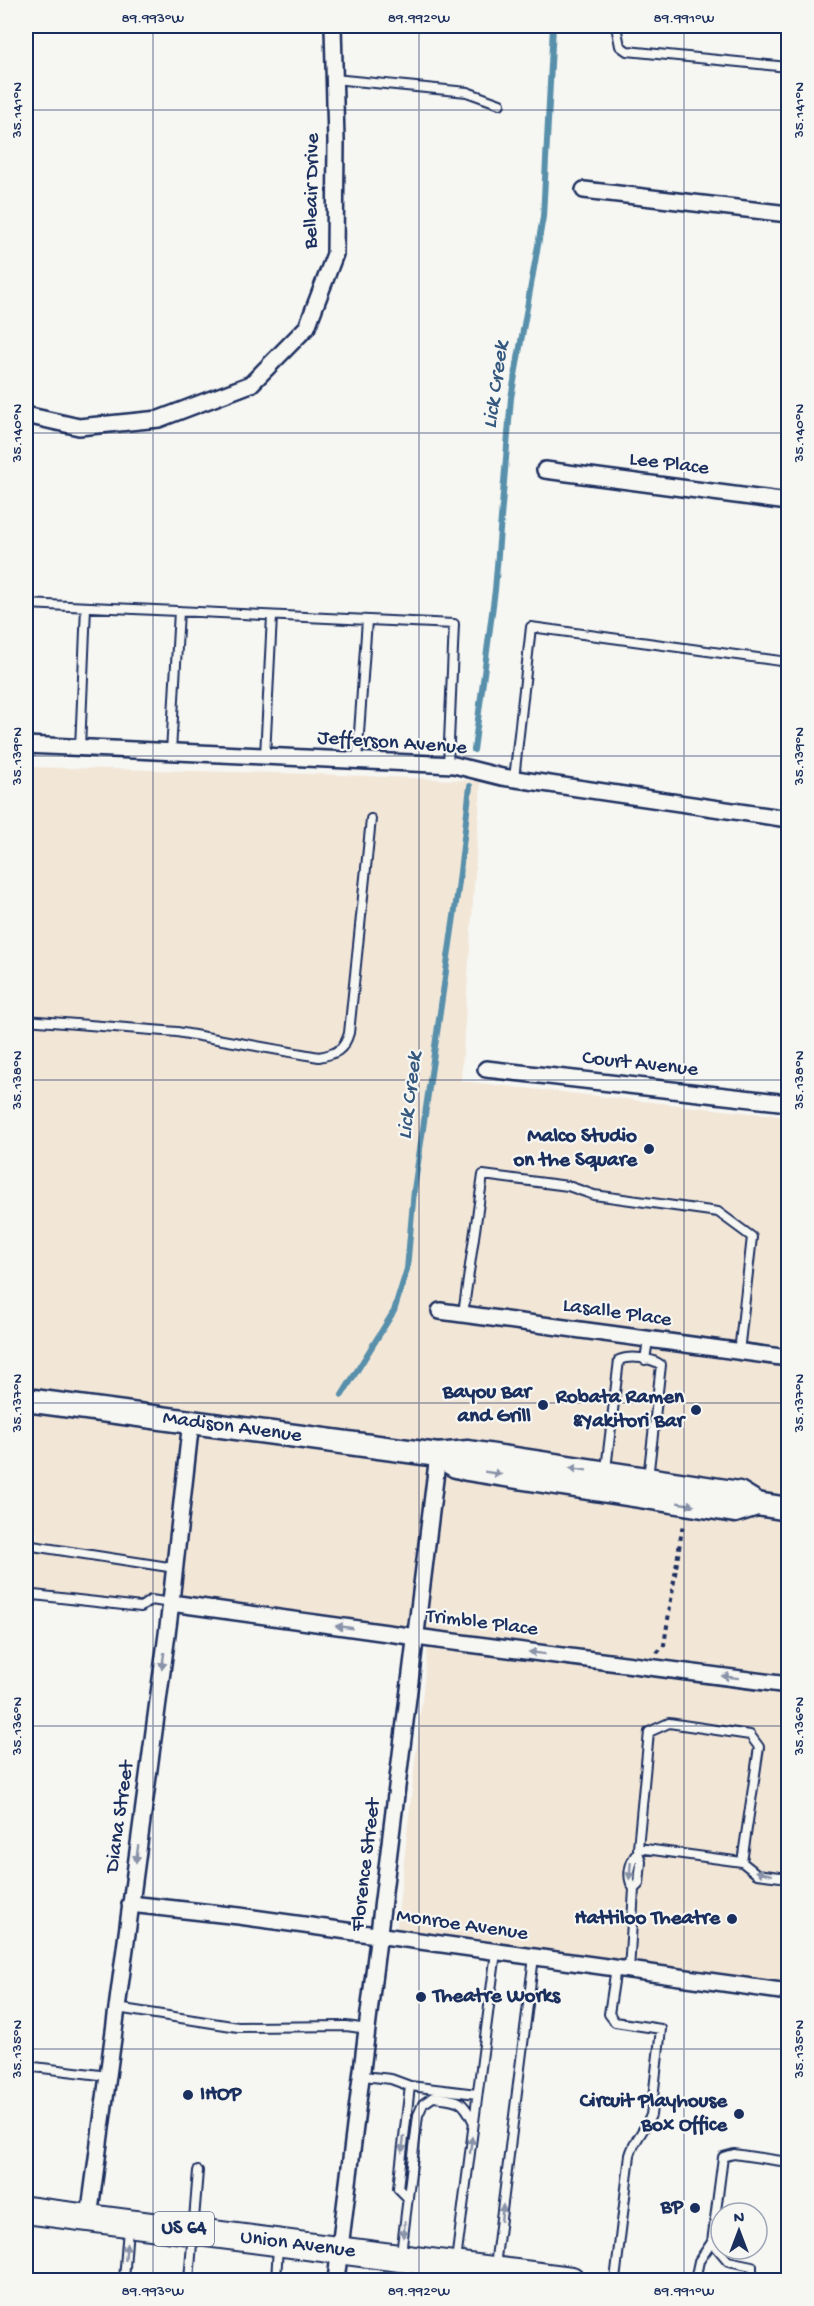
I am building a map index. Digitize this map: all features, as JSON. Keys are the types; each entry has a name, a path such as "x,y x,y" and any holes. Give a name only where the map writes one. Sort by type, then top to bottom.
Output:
{"main road":[{"name":"Union Avenue","path":"26,2210 400,2259 427,2271 461,2269 570,2280"}],"street":[{"name":"Belleair Drive","path":"26,415 79,427 159,419 251,384 307,327 335,254 336,141 333,26"},
{"path":"584,189 789,214"},
{"name":"Lee Place","path":"544,470 789,502"},
{"name":"Jefferson Avenue","path":"26,745 448,765 514,779 789,819"},
{"name":"Court Avenue","path":"486,1069 789,1103"},
{"name":"Lasalle Place","path":"440,1311 789,1358"},
{"name":"Madison Avenue","path":"26,1400 438,1455 468,1452 739,1493 778,1508"},
{"name":"Diana Street","path":"89,2218 171,1603 191,1421"},
{"name":"Madison Avenue","path":"438,1455 456,1466 467,1469 735,1512 778,1508"},
{"name":"Florence Street","path":"336,2280 369,2029 438,1455"},
{"name":"Trimble Place","path":"171,1603 789,1685"},
{"name":"Monroe Avenue","path":"130,1904 789,1992"}],"lane":[{"path":"616,26 620,46 627,51 789,67"},
{"path":"334,79 467,92 500,104"},
{"path":"26,604 454,624 448,765"},
{"path":"80,748 86,607"},
{"path":"171,752 179,611"},
{"path":"265,756 272,615"},
{"path":"357,761 367,620"},
{"path":"514,779 531,627 789,662"},
{"path":"26,1020 177,1032 319,1057 336,1054 346,1043 349,1034 371,819"},
{"path":"463,1314 483,1175 557,1184 594,1195 718,1212 752,1237 739,1352"},
{"path":"645,1360 648,1340"},
{"path":"605,1473 619,1360 625,1357 656,1361 661,1365 648,1479"},
{"path":"26,1545 175,1568"},
{"path":"26,1616 27,1607 34,1595 141,1608 151,1600 171,1603"},
{"path":"615,2280 630,2155 651,2115 661,2029 615,2022 609,2014 622,1970 634,1889 629,1882 631,1861 638,1851 649,1732 669,1723 750,1735 759,1748 742,1862"},
{"path":"638,1851 742,1862 758,1874 789,1878"},
{"path":"461,2269 477,2094 496,1952"},
{"path":"507,2275 521,2063 534,1957"},
{"path":"117,2008 238,2027 346,2026 369,2029"},
{"path":"26,2066 108,2076"},
{"path":"363,2076 391,2079 410,2086 477,2094"},
{"path":"408,2198 398,2188 410,2086"},
{"path":"400,2259 418,2115 423,2104 433,2097 459,2100 467,2108 474,2122"},
{"path":"717,2201 723,2157 734,2154 789,2162"},
{"path":"189,2280 198,2171"},
{"path":"124,2280 128,2223"},
{"path":"276,2280 278,2242"},
{"path":"695,2280 699,2261 709,2246"},
{"path":"728,2261 752,2266 752,2280"}],"path":[{"path":"656,1654 664,1645 683,1522"}],"shaded area":[{"path":"26,767 315,774 481,781 461,1081 788,1117 788,1983 396,1933 428,1645 34,1591 37,1532 26,1529"}],"waterway":[{"name":"Lick Creek","path":"474,750 495,590 511,398 543,217 553,26"},
{"name":"Lick Creek","path":"342,1395 394,1311 407,1269 414,1190 458,889 470,786"}],"place":[{"name":"Malco Studio on the Square","path":"649,1149"},
{"name":"Bayou Bar and Grill","path":"543,1405"},
{"name":"Robata Ramen &Yakitori Bar","path":"696,1410"},
{"name":"Hattiloo Theatre","path":"732,1919"},
{"name":"Theatre Works","path":"421,1997"},
{"name":"IHOP","path":"188,2095"},
{"name":"Circuit Playhouse Box Office","path":"739,2114"},
{"name":"BP","path":"695,2208"}]}
